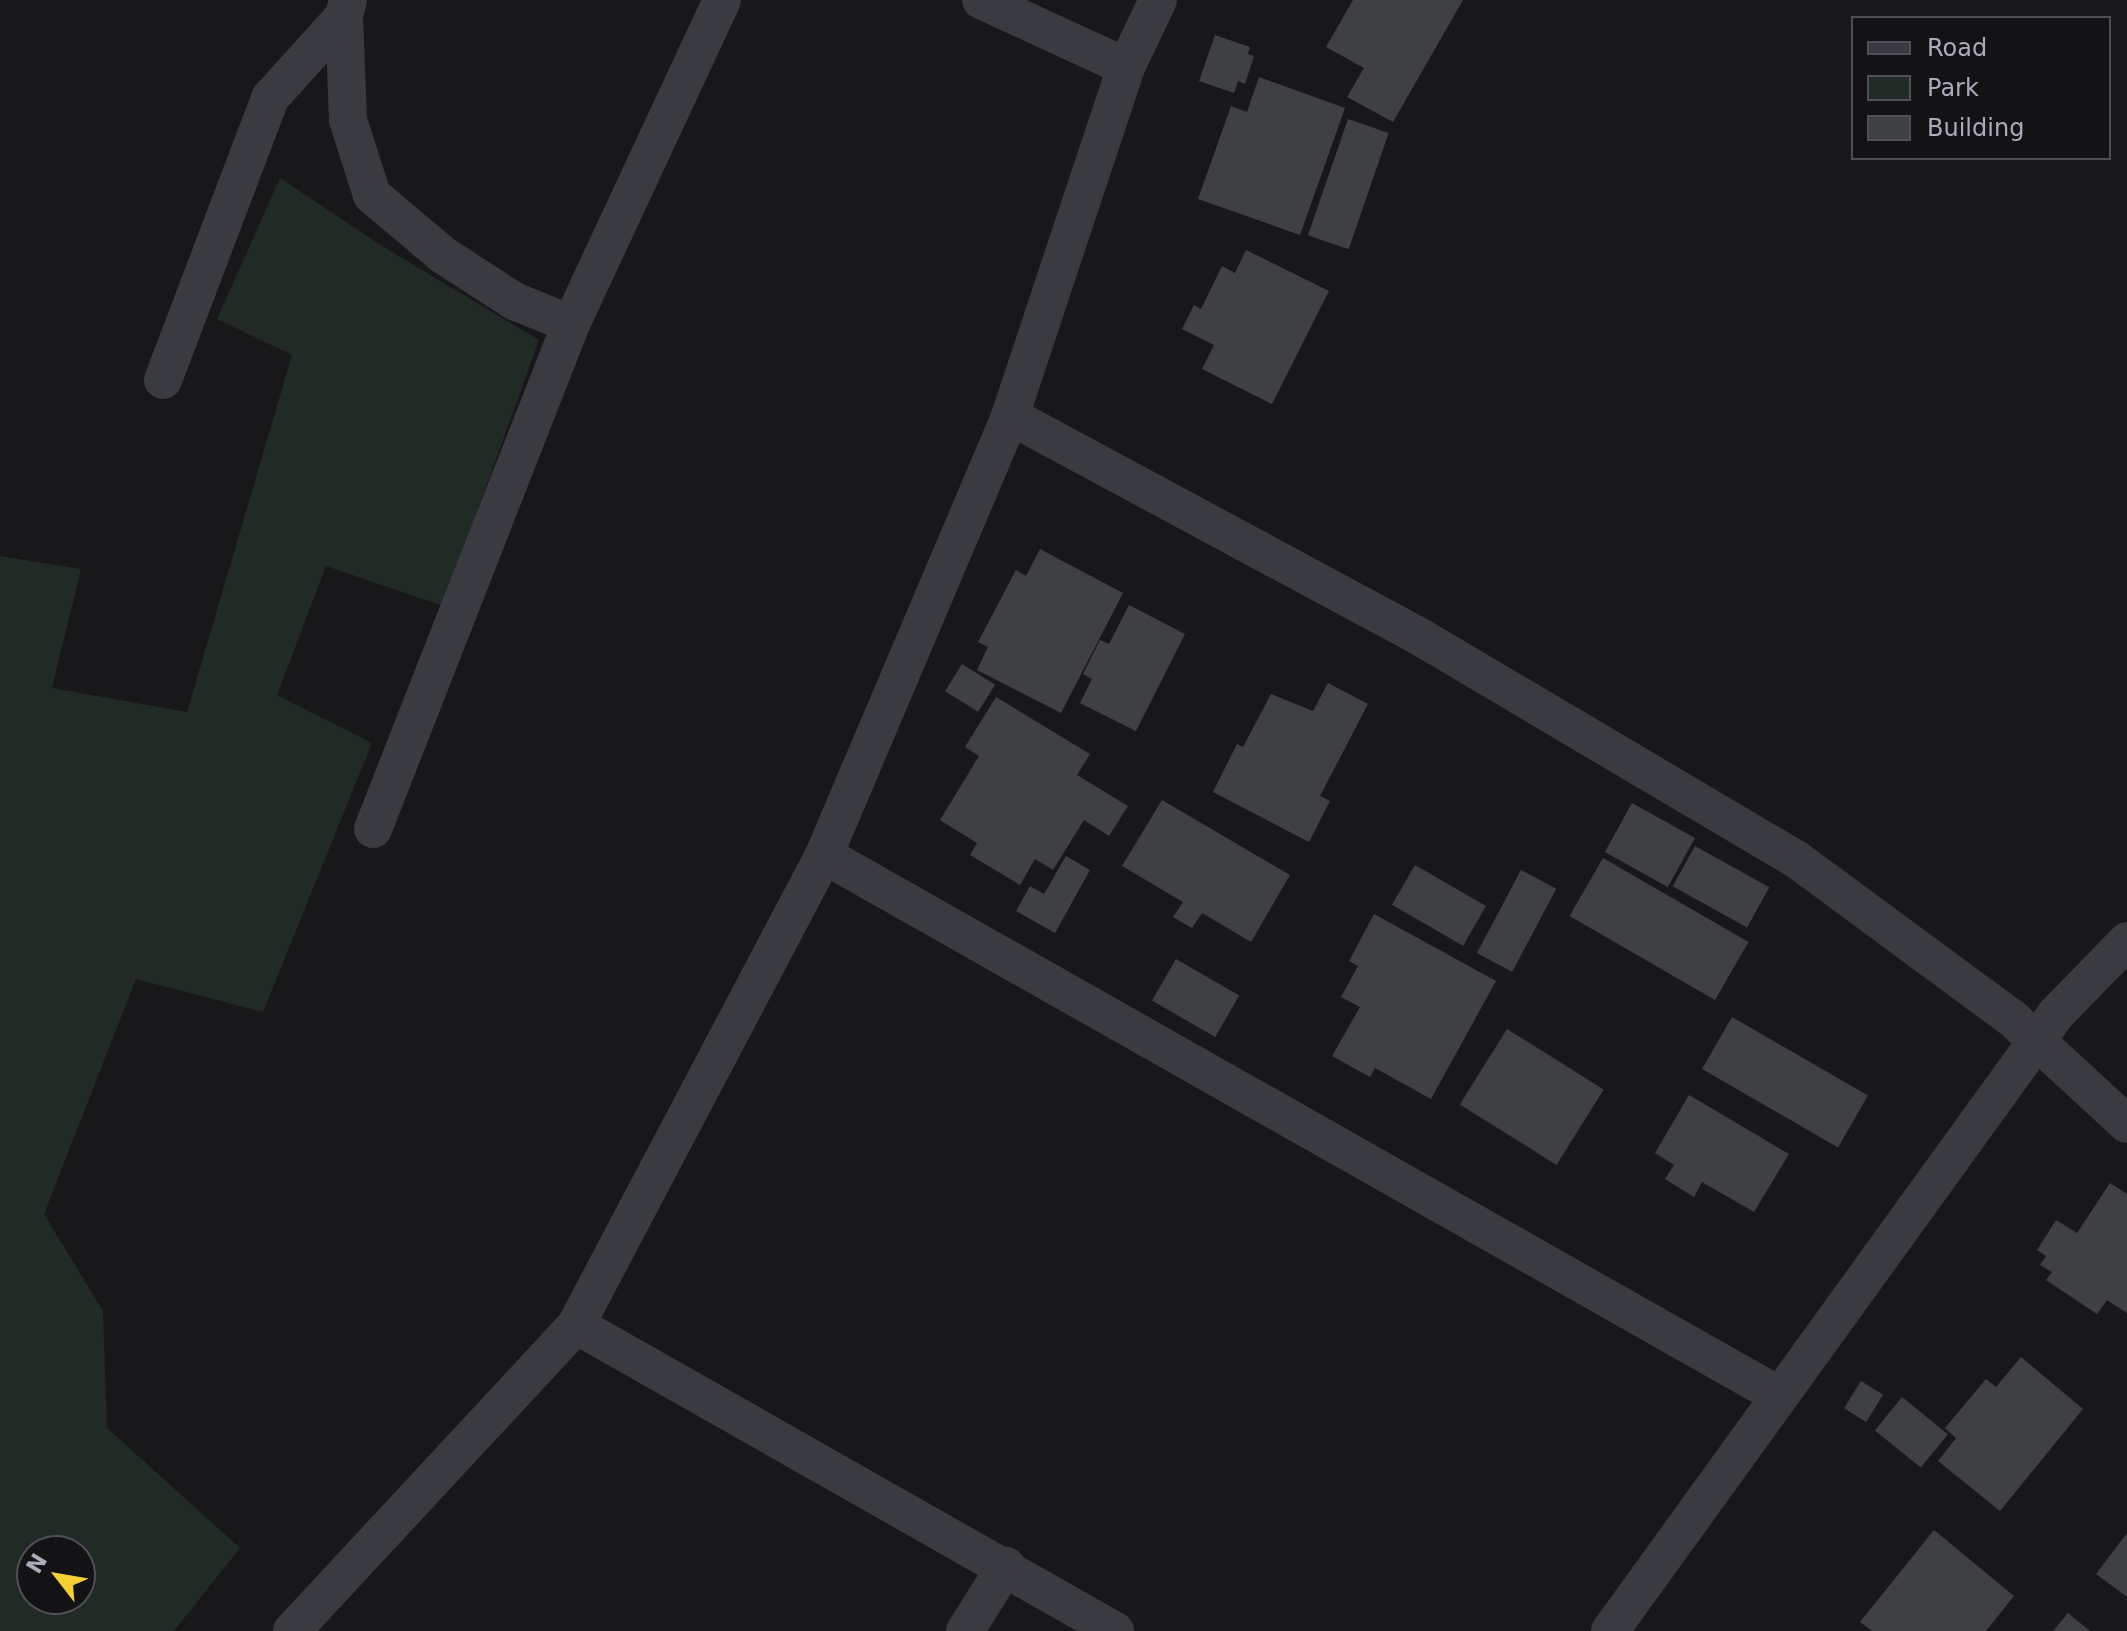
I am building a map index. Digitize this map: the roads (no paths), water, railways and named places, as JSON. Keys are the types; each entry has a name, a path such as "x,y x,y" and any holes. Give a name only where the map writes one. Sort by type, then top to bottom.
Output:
{"street":[{"path":"373,829 571,324 722,0"},
{"path":"981,0 1126,67"},
{"path":"292,1631 576,1325 824,855 1010,416 1126,67 1158,0"},
{"path":"346,8 348,120 372,195 443,255 514,301 571,324"},
{"path":"163,380 270,98 346,8"},
{"path":"1010,416 1422,638 1796,859 2012,1018 2127,1124"},
{"path":"824,855 1780,1396"},
{"path":"1610,1631 2056,1014 2127,941"},
{"path":"576,1325 1006,1566 1115,1631"},
{"path":"965,1631 1006,1566"}]}
